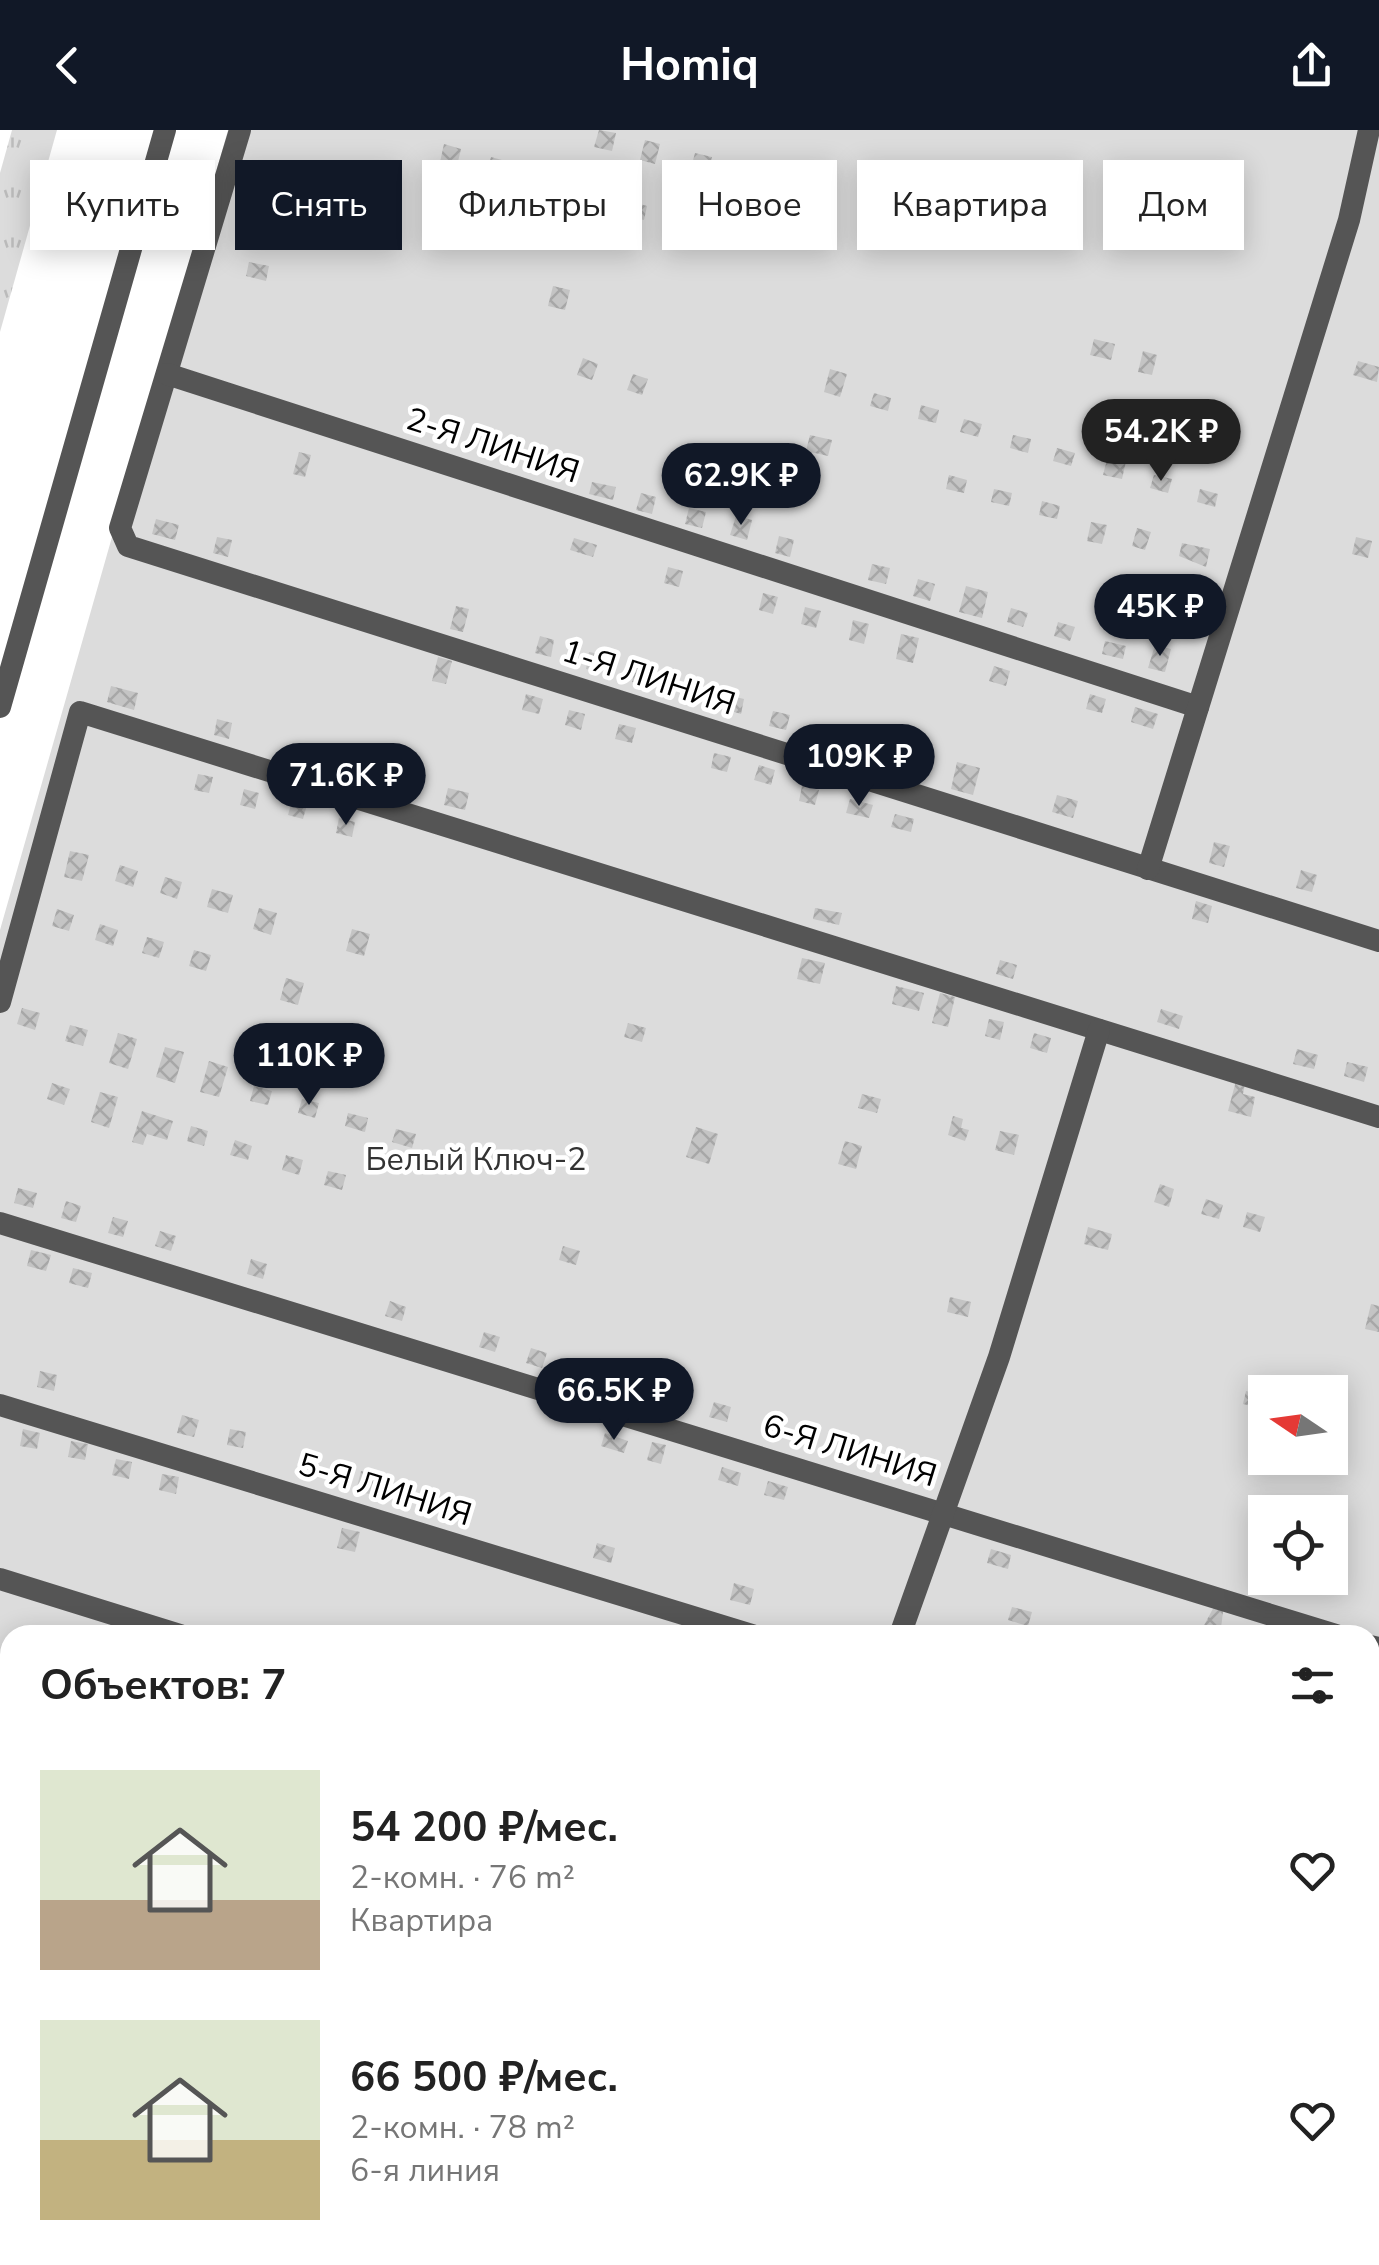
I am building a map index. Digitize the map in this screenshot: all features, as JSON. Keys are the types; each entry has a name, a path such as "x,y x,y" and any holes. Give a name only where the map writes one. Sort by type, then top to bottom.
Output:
{"street":[{"path":"0,707 166,130"},
{"path":"167,374 240,130"},
{"path":"1148,870 1349,220 1369,130"},
{"name":"1-Я ЛИНИЯ","path":"167,374 120,528 128,546 1379,941"},
{"name":"2-Я ЛИНИЯ","path":"167,374 1198,707"},
{"path":"0,1002 80,712 1379,1117"},
{"path":"903,1625 999,1356 1099,1030"},
{"name":"6-Я ЛИНИЯ","path":"0,1223 1304,1625"},
{"name":"5-Я ЛИНИЯ","path":"0,1405 719,1625"},
{"path":"0,1579 148,1625"}],"green space":[{"path":"12,130 57,130 49,160 30,160 30,226 0,332 0,173"},
{"name":"Белый Ключ-2","path":"228,130 1379,130 1379,1625 0,1625 0,930 194,250 215,250 215,176"}],"building":[{"path":"599,130 616,133 612,151 594,147"},
{"path":"645,140 660,144 655,164 640,160"},
{"path":"444,144 461,149 458,160 440,160"},
{"path":"695,153 712,157 711,160 693,160"},
{"path":"249,262 269,266 266,281 246,276"},
{"path":"553,286 570,290 565,310 548,306"},
{"path":"1094,339 1115,344 1111,360 1090,355"},
{"path":"1143,351 1157,355 1152,375 1138,372"},
{"path":"583,358 598,364 592,380 577,375"},
{"path":"1358,361 1379,367 1377,382 1353,375"},
{"path":"830,369 847,374 840,397 824,392"},
{"path":"633,374 648,379 642,395 627,390"},
{"path":"874,393 891,398 888,411 870,406"},
{"path":"921,405 939,410 936,423 918,419"},
{"path":"964,419 982,424 978,437 960,432"},
{"path":"810,435 832,440 828,456 806,451"},
{"path":"1013,435 1031,439 1028,453 1010,448"},
{"path":"1057,448 1075,453 1071,466 1053,461"},
{"path":"299,452 311,455 305,477 293,474"},
{"path":"1109,452 1127,457 1122,479 1103,475"},
{"path":"949,475 967,480 964,493 946,489"},
{"path":"1154,475 1172,479 1168,493 1150,488"},
{"path":"592,482 616,487 613,500 589,494"},
{"path":"994,489 1012,493 1009,506 991,502"},
{"path":"1200,489 1218,494 1215,507 1197,502"},
{"path":"641,493 656,497 652,514 636,510"},
{"path":"1042,501 1060,506 1057,519 1039,515"},
{"path":"689,508 706,512 702,528 685,524"},
{"path":"736,516 752,520 747,540 730,535"},
{"path":"156,519 179,525 175,540 152,534"},
{"path":"1091,522 1107,525 1102,544 1087,541"},
{"path":"1137,528 1151,532 1145,550 1132,546"},
{"path":"779,536 794,540 790,557 775,553"},
{"path":"217,537 232,540 228,557 213,553"},
{"path":"1356,537 1372,541 1368,558 1352,554"},
{"path":"574,538 597,545 593,557 570,550"},
{"path":"1182,543 1210,549 1206,567 1179,556"},
{"path":"872,564 890,568 886,584 868,580"},
{"path":"668,567 683,571 679,587 664,583"},
{"path":"918,579 935,584 930,601 913,596"},
{"path":"966,586 988,592 982,618 959,612"},
{"path":"763,593 778,597 773,614 759,610"},
{"path":"456,606 469,609 463,632 450,629"},
{"path":"805,607 821,611 816,628 801,624"},
{"path":"1011,608 1028,613 1023,627 1007,622"},
{"path":"853,620 869,624 864,644 849,640"},
{"path":"1058,622 1075,627 1070,641 1054,636"},
{"path":"901,634 919,638 913,663 896,659"},
{"path":"540,636 554,640 551,657 535,653"},
{"path":"1105,641 1126,646 1123,659 1102,654"},
{"path":"1155,645 1171,649 1165,672 1148,668"},
{"path":"589,652 605,655 601,672 586,669"},
{"path":"438,657 452,661 446,684 432,681"},
{"path":"636,665 651,668 647,685 632,682"},
{"path":"994,666 1010,671 1006,686 989,681"},
{"path":"684,682 701,686 697,701 681,697"},
{"path":"111,686 138,693 134,710 107,702"},
{"path":"526,694 543,699 539,714 522,710"},
{"path":"1090,694 1106,699 1102,713 1086,709"},
{"path":"728,695 744,699 741,714 724,709"},
{"path":"1135,707 1158,714 1153,729 1131,722"},
{"path":"569,710 585,714 581,730 565,725"},
{"path":"773,711 790,715 786,730 769,726"},
{"path":"217,719 232,723 229,739 214,735"},
{"path":"619,724 636,728 632,743 615,739"},
{"path":"823,724 840,729 836,744 819,740"},
{"path":"309,748 327,753 323,768 305,763"},
{"path":"714,753 731,757 727,772 711,768"},
{"path":"356,757 371,760 367,776 352,773"},
{"path":"957,762 980,768 973,795 951,789"},
{"path":"759,765 775,770 771,785 754,780"},
{"path":"198,774 213,777 209,793 194,790"},
{"path":"802,786 819,790 815,805 799,801"},
{"path":"448,788 469,793 465,810 444,805"},
{"path":"244,789 259,793 255,809 240,805"},
{"path":"1057,795 1078,801 1073,818 1052,812"},
{"path":"293,797 308,801 303,819 288,815"},
{"path":"850,799 873,805 869,818 846,813"},
{"path":"895,814 914,819 911,832 891,827"},
{"path":"339,818 355,822 352,837 336,833"},
{"path":"1214,842 1230,846 1224,867 1209,863"},
{"path":"70,851 89,855 82,881 64,877"},
{"path":"120,865 138,871 133,887 115,881"},
{"path":"1301,870 1317,875 1312,892 1296,888"},
{"path":"165,877 182,882 177,899 160,893"},
{"path":"212,889 233,895 228,913 207,907"},
{"path":"1196,901 1212,906 1208,923 1192,919"},
{"path":"259,908 277,913 271,935 253,929"},
{"path":"815,908 842,913 839,925 813,919"},
{"path":"57,909 74,915 69,931 52,926"},
{"path":"100,924 118,930 113,946 95,940"},
{"path":"352,929 370,934 364,956 346,951"},
{"path":"147,937 164,942 159,958 142,953"},
{"path":"194,950 211,955 206,971 189,966"},
{"path":"802,958 825,963 820,984 797,979"},
{"path":"1000,960 1017,965 1013,979 996,974"},
{"path":"286,978 304,983 298,1005 280,1000"},
{"path":"896,986 924,993 919,1011 892,1004"},
{"path":"940,993 955,997 948,1027 932,1023"},
{"path":"22,1008 40,1013 35,1030 17,1024"},
{"path":"1161,1009 1183,1016 1179,1029 1157,1022"},
{"path":"989,1019 1004,1022 1000,1040 985,1036"},
{"path":"628,1023 646,1028 642,1042 624,1037"},
{"path":"70,1025 88,1030 83,1046 65,1041"},
{"path":"118,1033 137,1039 128,1069 109,1063"},
{"path":"1034,1033 1051,1038 1047,1053 1030,1048"},
{"path":"165,1047 184,1052 175,1083 156,1077"},
{"path":"1297,1049 1318,1055 1314,1069 1293,1064"},
{"path":"209,1061 228,1067 219,1097 200,1092"},
{"path":"1347,1062 1368,1067 1364,1082 1344,1076"},
{"path":"1237,1077 1246,1079 1243,1094 1255,1097 1251,1117 1228,1111"},
{"path":"52,1083 70,1089 64,1105 47,1099"},
{"path":"254,1086 272,1091 268,1105 250,1101"},
{"path":"100,1092 118,1097 109,1128 91,1122"},
{"path":"862,1094 881,1099 877,1113 858,1108"},
{"path":"302,1099 319,1103 315,1118 298,1113"},
{"path":"142,1111 173,1121 167,1140 147,1134 143,1145 132,1142"},
{"path":"348,1113 368,1118 365,1132 345,1126"},
{"path":"953,1116 963,1119 961,1128 969,1130 965,1141 948,1135"},
{"path":"191,1126 208,1131 204,1146 187,1141"},
{"path":"696,1127 718,1134 709,1164 686,1157"},
{"path":"396,1129 416,1134 412,1148 392,1142"},
{"path":"1000,1131 1019,1135 1014,1155 995,1150"},
{"path":"235,1140 252,1146 248,1160 230,1155"},
{"path":"845,1141 862,1146 856,1169 838,1164"},
{"path":"286,1155 303,1160 299,1175 282,1170"},
{"path":"328,1171 346,1175 342,1190 324,1185"},
{"path":"1160,1184 1174,1189 1169,1207 1154,1202"},
{"path":"18,1188 37,1193 33,1208 14,1203"},
{"path":"1206,1199 1223,1205 1219,1219 1201,1214"},
{"path":"66,1201 81,1206 76,1222 61,1218"},
{"path":"1247,1212 1265,1217 1260,1232 1243,1227"},
{"path":"113,1217 128,1221 123,1237 108,1233"},
{"path":"1088,1227 1112,1234 1108,1250 1084,1244"},
{"path":"160,1231 176,1236 171,1251 155,1246"},
{"path":"563,1246 580,1251 576,1265 559,1260"},
{"path":"31,1250 51,1255 46,1271 27,1266"},
{"path":"251,1259 267,1264 263,1279 247,1274"},
{"path":"73,1268 92,1273 88,1288 69,1283"},
{"path":"950,1297 971,1302 968,1317 947,1312"},
{"path":"390,1301 406,1307 402,1321 385,1316"},
{"path":"1371,1304 1379,1306 1379,1332 1365,1329"},
{"path":"484,1332 500,1337 495,1352 479,1347"},
{"path":"531,1348 547,1353 542,1368 526,1363"},
{"path":"40,1371 57,1375 54,1391 37,1387"},
{"path":"670,1385 683,1388 678,1407 665,1403"},
{"path":"714,1402 731,1407 727,1422 709,1417"},
{"path":"182,1415 199,1420 194,1437 177,1433"},
{"path":"23,1429 40,1433 37,1449 20,1446"},
{"path":"230,1429 246,1432 243,1448 227,1445"},
{"path":"605,1433 628,1441 624,1453 601,1446"},
{"path":"71,1441 88,1444 85,1460 68,1457"},
{"path":"652,1442 666,1445 661,1464 647,1460"},
{"path":"855,1445 874,1451 871,1464 851,1459"},
{"path":"116,1459 132,1462 129,1479 112,1475"},
{"path":"722,1467 741,1473 738,1486 718,1480"},
{"path":"361,1471 379,1475 374,1495 356,1491"},
{"path":"162,1474 179,1477 176,1494 159,1490"},
{"path":"768,1481 788,1487 784,1500 764,1495"},
{"path":"342,1528 360,1532 355,1552 337,1548"},
{"path":"597,1543 615,1548 611,1563 593,1558"},
{"path":"991,1549 1011,1555 1008,1569 987,1563"},
{"path":"734,1583 754,1589 750,1605 730,1600"},
{"path":"1216,1603 1224,1605 1221,1625 1204,1625"},
{"path":"1012,1607 1032,1612 1028,1625 1008,1620"}]}
